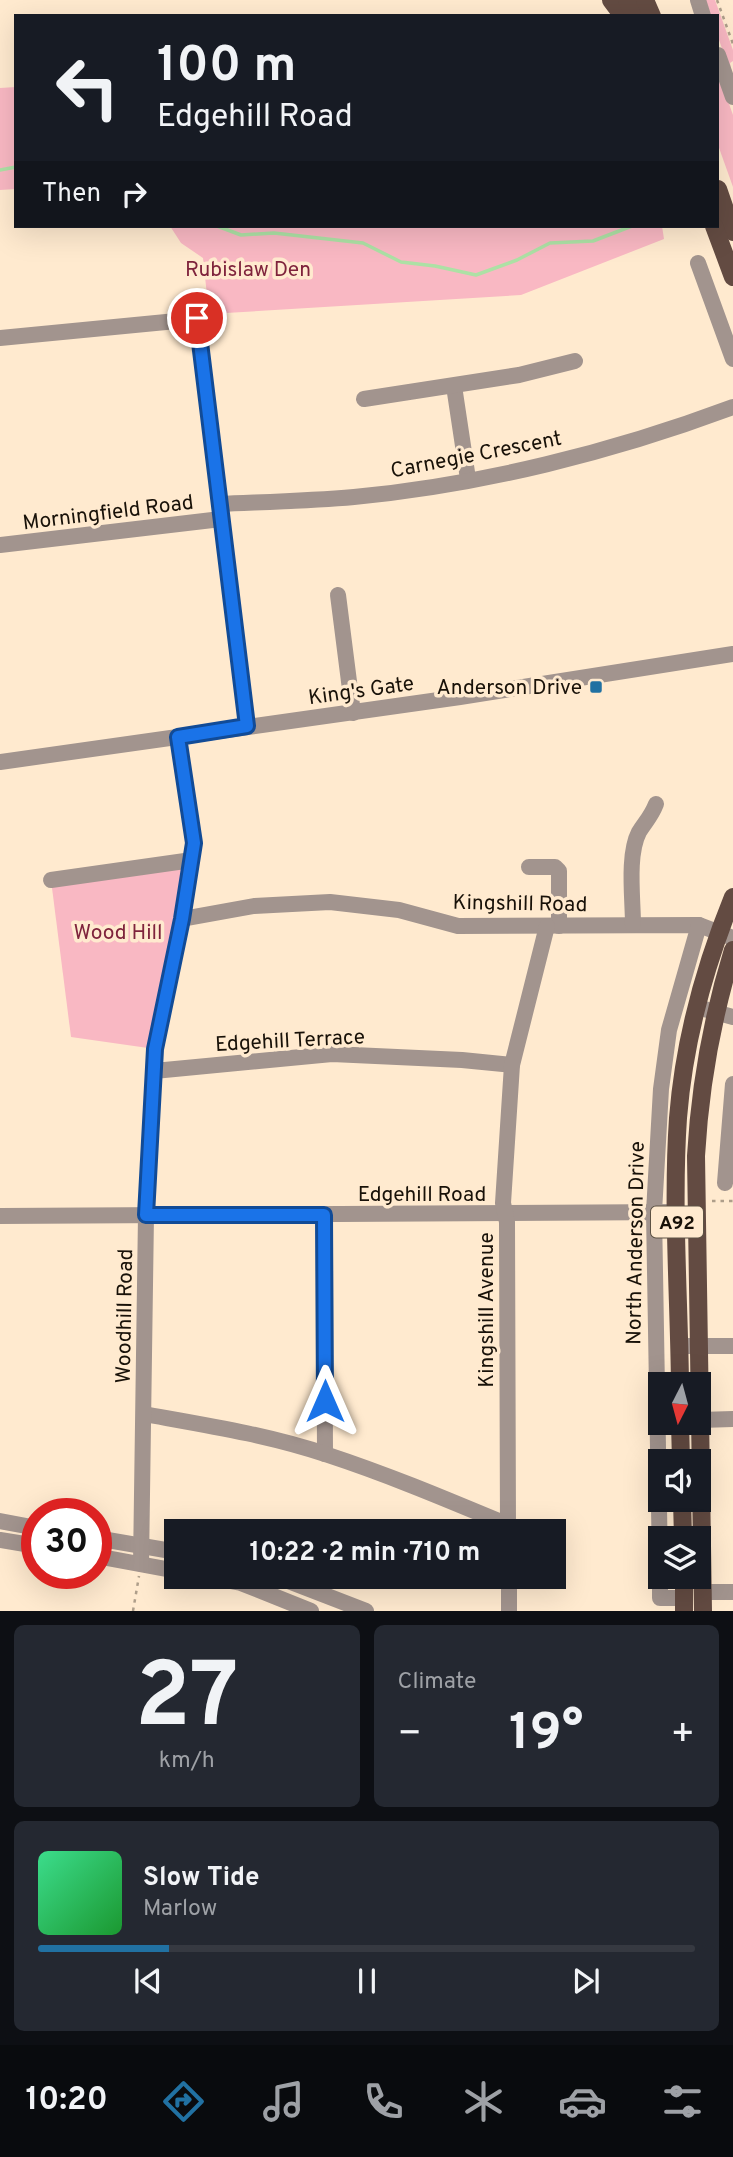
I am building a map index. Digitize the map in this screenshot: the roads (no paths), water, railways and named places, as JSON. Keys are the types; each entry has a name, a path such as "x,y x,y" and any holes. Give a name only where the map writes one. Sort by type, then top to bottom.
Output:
{"main road":[{"path":"627,0 647,7"},
{"path":"719,192 733,232"},
{"path":"715,228 733,277"},
{"name":"North Anderson Drive","path":"680,1372 677,1160 680,1098 697,1007 726,935 733,897"},
{"name":"A92","path":"699,1372 696,1201 698,1123 708,1046 724,1014 733,950"},
{"name":"A92","path":"700,1435 703,1611"}],"street":[{"path":"719,58 733,97"},
{"path":"698,263 733,359"},
{"path":"0,338 197,318 247,726"},
{"path":"363,399 519,375 575,360"},
{"path":"454,386 468,479"},
{"name":"Carnegie Crescent","path":"220,512 354,497 531,468 687,425 733,407"},
{"name":"Morningfield Road","path":"0,545 220,512"},
{"path":"338,595 353,713"},
{"name":"King's Gate","path":"0,762 353,713 731,656"},
{"name":"Woodhill Road","path":"141,1564 146,1215 155,1049 182,919 194,843 178,737"},
{"path":"633,925 632,857 638,833 650,818 656,804"},
{"path":"51,880 192,860"},
{"name":"Kingshill Avenue","path":"508,1519 506,1215 503,1203 512,1065 553,926 559,871 555,867 529,867"},
{"name":"Kingshill Road","path":"182,919 254,905 330,902 398,910 458,926 699,925 726,935"},
{"name":"North Anderson Drive","path":"659,1526 654,1212 661,1089 669,1030 699,925"},
{"path":"697,1007 724,1014"},
{"name":"Edgehill Terrace","path":"154,1071 332,1054 449,1059 512,1065"},
{"path":"725,1183 729,1162 733,1084"},
{"name":"Edgehill Road","path":"0,1216 677,1212"},
{"path":"324,1215 325,1454"},
{"path":"680,1346 733,1346"},
{"path":"144,1414 225,1429 325,1454 422,1489 488,1519"},
{"path":"711,1420 733,1419"},
{"path":"0,1521 21,1525"},
{"path":"0,1540 21,1543"},
{"path":"112,1541 164,1550"},
{"path":"112,1559 164,1568"},
{"path":"256,1589 311,1611"},
{"path":"309,1589 366,1611"},
{"path":"509,1589 509,1611"},
{"path":"660,1589 660,1598 684,1604"},
{"path":"703,1592 733,1592"}],"waterway":[{"path":"0,170 14,167"},
{"path":"222,228 241,235 274,233 363,243 401,262 476,275 517,260 550,243 593,241 627,228"}],"place":[{"name":"Anderson Drive","path":"596,687"}],"park label":[{"name":"Rubislaw Den","path":"248,269"},
{"name":"Wood Hill","path":"118,932"}]}
